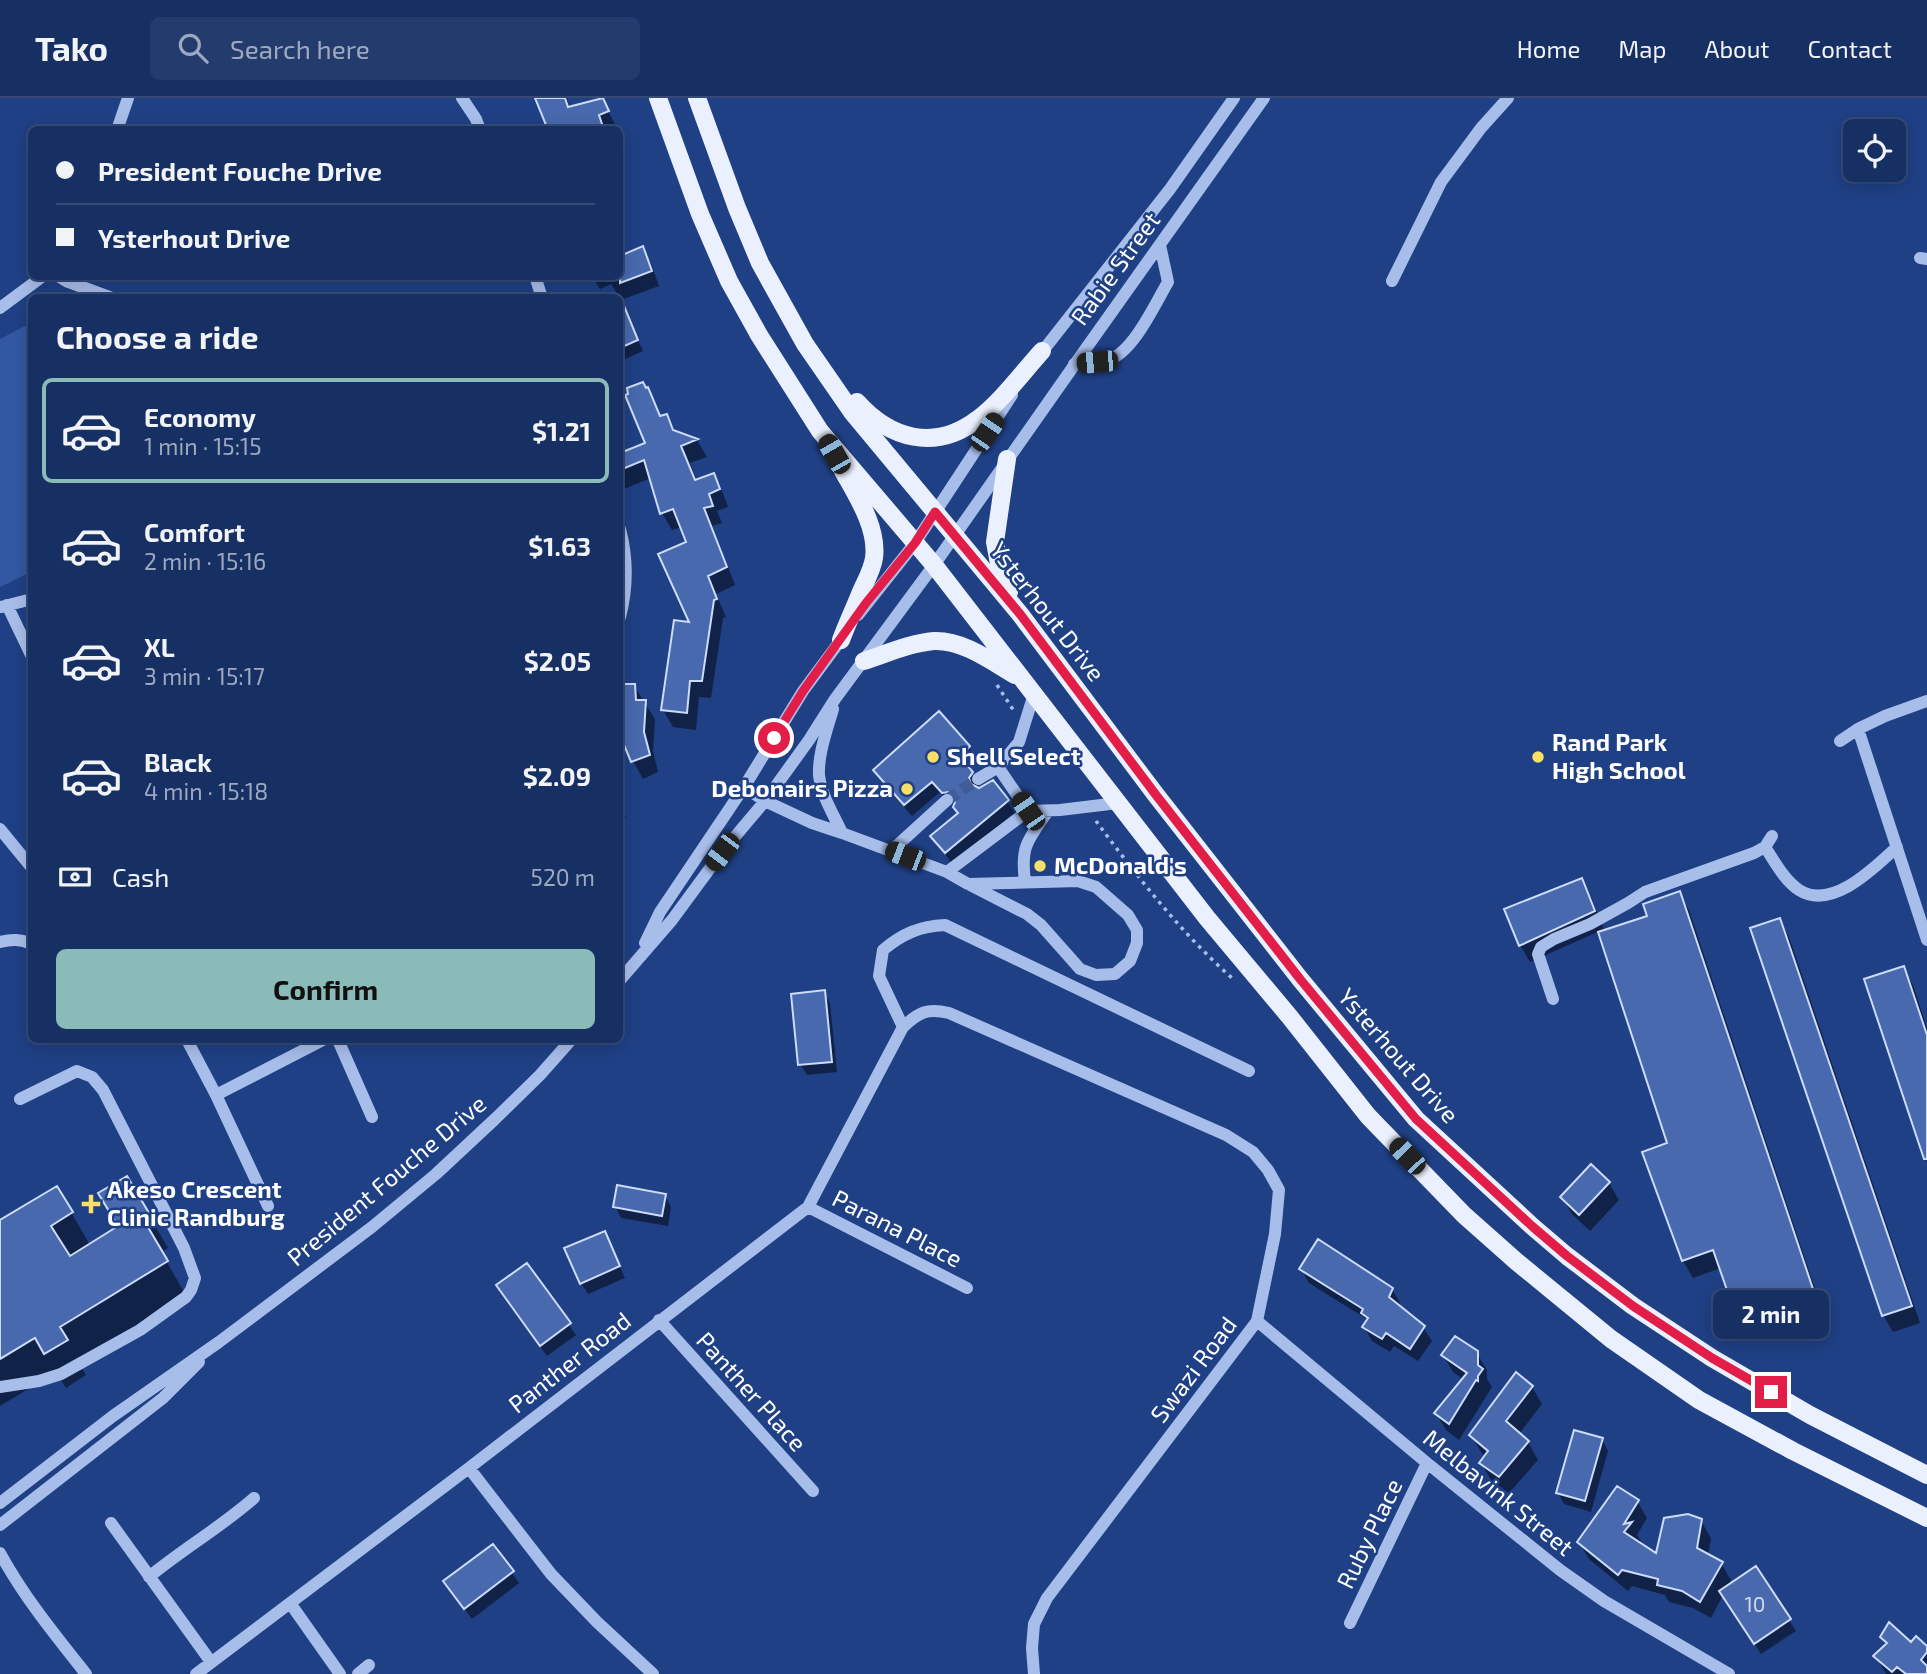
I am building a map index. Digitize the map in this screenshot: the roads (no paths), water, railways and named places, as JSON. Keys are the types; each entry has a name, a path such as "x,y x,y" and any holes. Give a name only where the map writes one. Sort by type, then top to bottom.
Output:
{"main road":[{"path":"657,98 700,214 729,281 860,501 873,537 874,556 871,570 841,640"},
{"path":"697,98 760,263 805,344 870,416 895,432 918,438 948,434 986,413 1042,351"},
{"name":"Ysterhout Drive","path":"805,344 852,412 1020,614 1164,806 1300,979 1416,1119 1533,1227 1633,1306 1712,1358 1810,1415 1927,1475"},
{"path":"820,431 934,565 1207,918 1368,1116 1464,1214 1517,1262 1611,1339 1699,1400 1927,1518"},
{"path":"1007,459 995,541 1004,583 1020,614"},
{"path":"864,661 917,644 944,642 975,652 1029,687"}],"street":[{"path":"118,126 128,98"},
{"path":"462,98 479,126"},
{"name":"Rabie Street","path":"915,543 1042,351 1170,189 1234,98"},
{"name":"Rabie Street","path":"934,565 1264,98"},
{"path":"1392,281 1441,183 1481,128 1508,98"},
{"path":"1074,364 1109,360 1118,356 1137,336 1168,282 1160,245"},
{"path":"0,308 38,280"},
{"path":"64,280 101,294"},
{"path":"623,542 627,584 623,603"},
{"path":"637,959 660,912 744,787 803,691 866,603 915,543"},
{"path":"623,976 672,920 722,852 765,801 835,699 934,565"},
{"path":"28,600 4,606 28,650"},
{"path":"978,779 998,767 1019,742 1029,687"},
{"path":"835,699 819,763 819,777 842,833"},
{"path":"1840,741 1885,716 1927,701"},
{"path":"1858,729 1927,940"},
{"path":"998,767 1028,811"},
{"path":"744,787 765,801 812,823 947,872 968,884 1027,914 1041,925 1080,968 1096,975 1115,974 1130,961 1137,943 1136,930 1128,915 1096,887 1078,881 968,884"},
{"path":"891,851 947,800"},
{"path":"947,872 1028,811 1118,803"},
{"path":"1025,881 1024,850 1048,811"},
{"path":"0,829 28,863"},
{"path":"1553,999 1538,954 1541,947 1590,924 1645,892 1742,858 1768,842 1784,875 1797,889 1809,895 1820,895 1843,889 1853,883 1897,847"},
{"path":"903,1027 878,976 883,950 897,937 925,926 945,925 1250,1071"},
{"path":"0,942 12,939 28,943"},
{"name":"Swazi Road","path":"903,1027 923,1012 939,1010 949,1013 1226,1135 1253,1152 1268,1170 1279,1190 1275,1234 1257,1321 1047,1598 1034,1624 1034,1674"},
{"name":"Panther Road","path":"196,1674 808,1207 903,1027"},
{"path":"189,1043 268,1206"},
{"path":"216,1095 317,1043"},
{"path":"339,1043 372,1117"},
{"name":"President Fouche Drive","path":"0,1503 113,1416 219,1342 372,1227 436,1174 524,1091 568,1043"},
{"path":"0,1387 39,1381 61,1374 139,1330 186,1297 195,1278 184,1248 103,1090 92,1077 77,1071 20,1099"},
{"name":"Parana Place","path":"808,1207 967,1288"},
{"name":"Panther Place","path":"659,1320 813,1491"},
{"name":"Melbavink Street","path":"1257,1321 1560,1570 1593,1593 1729,1674"},
{"name":"President Fouche Drive","path":"0,1525 163,1398 219,1342"},
{"name":"Ruby Place","path":"1350,1623 1427,1463"},
{"path":"469,1468 551,1574 653,1674"},
{"path":"149,1577 254,1498"},
{"path":"111,1523 211,1662"},
{"path":"0,1553 15,1581 44,1622 86,1674"},
{"path":"290,1603 340,1674"},
{"path":"358,1674 369,1665"}],"tunnel":[{"path":"947,800 978,779"}],"place":[{"name":"Shell Select","path":"933,757"},
{"name":"Rand Park High School","path":"1538,757"},
{"name":"Debonairs Pizza","path":"907,789"},
{"name":"McDonald's","path":"1040,866"},
{"name":"Akeso Crescent Clinic Randburg","path":"91,1204"}]}
